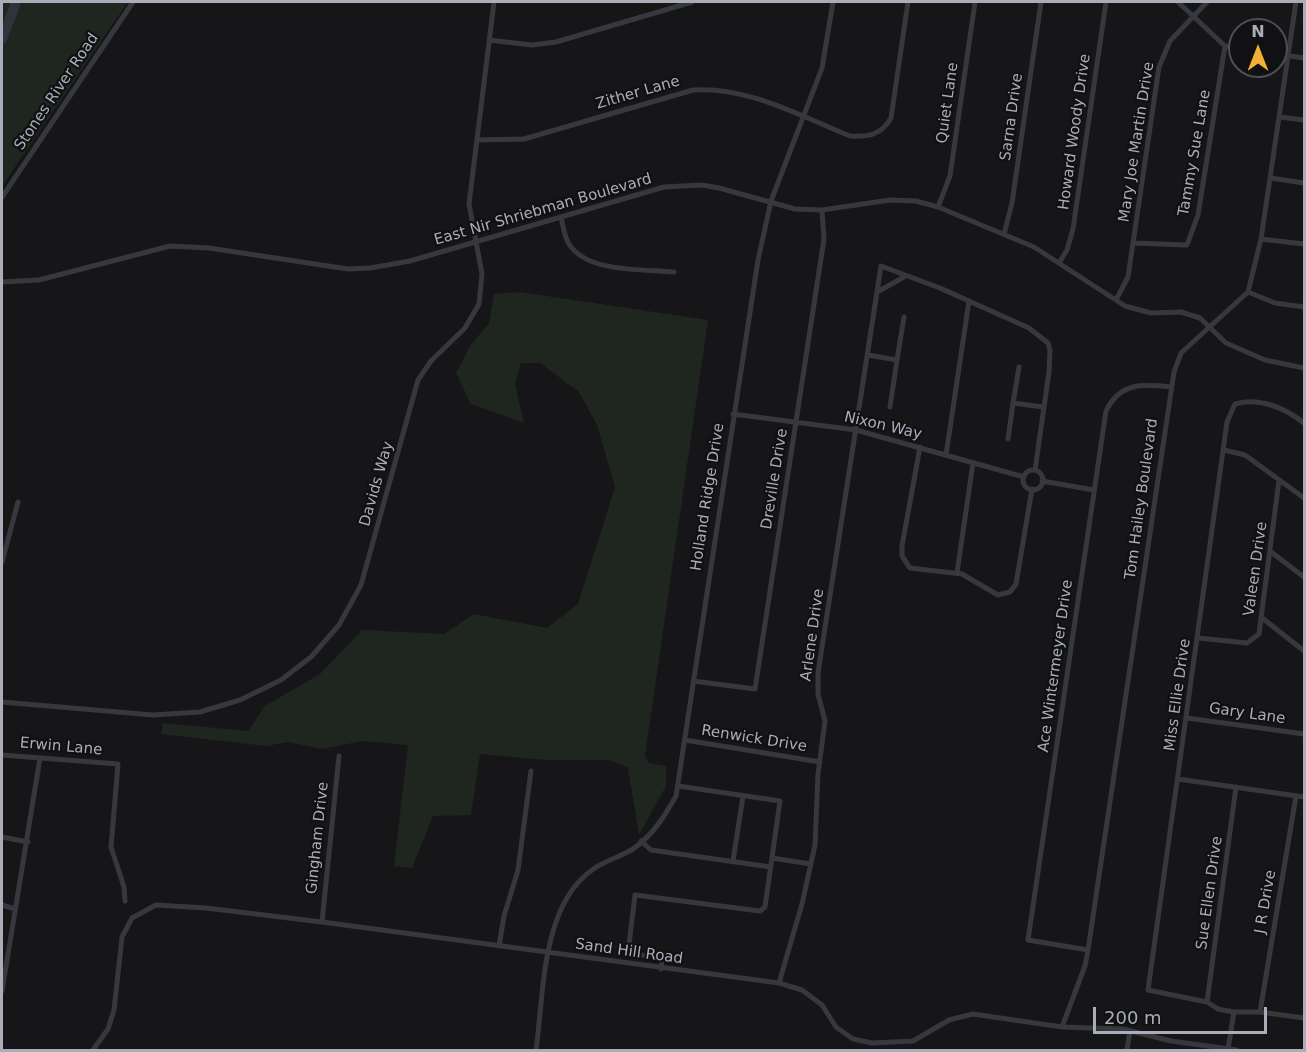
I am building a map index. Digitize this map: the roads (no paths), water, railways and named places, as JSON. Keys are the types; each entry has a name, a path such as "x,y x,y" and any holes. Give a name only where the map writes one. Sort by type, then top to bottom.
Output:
{"street":[{"name":"Stones River Road","path":"2,197 133,2"},
{"name":"Davids Way","path":"2,702 153,715 200,712 240,700 281,680 311,657 339,625 361,585 418,380 431,361 465,328 479,304 482,274 469,204 494,2"},
{"path":"489,40 532,45 556,42 692,2"},
{"name":"Holland Ridge Drive","path":"536,1050 556,914 591,870 642,841 656,829 676,796 758,260 771,201 822,68 833,2"},
{"name":"Zither Lane","path":"477,140 524,139 693,90 714,88 737,92 850,136 867,137 882,130 891,118 908,2"},
{"name":"Quiet Lane","path":"938,207 950,176 975,2"},
{"name":"Sarna Drive","path":"1004,234 1012,203 1041,2"},
{"name":"Howard Woody Drive","path":"1059,263 1067,250 1073,229 1106,2"},
{"path":"1178,2 1228,47"},
{"name":"Mary Joe Martin Drive","path":"1116,300 1128,278 1159,67 1170,42 1207,2"},
{"path":"1288,50 1296,2"},
{"name":"Tammy Sue Lane","path":"1133,243 1187,245 1198,215 1225,46"},
{"path":"1288,56 1305,58"},
{"path":"1284,78 1261,239 1248,292 1275,303 1305,307"},
{"path":"1280,117 1305,120"},
{"path":"1270,178 1305,183"},
{"name":"East Nir Shriebman Boulevard","path":"2,282 39,280 170,246 209,248 326,267 370,268 410,261 646,192 684,185 719,188 795,209 822,210 890,200 916,201 938,207 1035,247 1125,306 1151,313 1181,312 1200,318 1226,343 1265,360 1305,368"},
{"name":"Dreville Drive","path":"693,681 755,689 824,239 822,210"},
{"path":"561,217 568,242 580,257 602,264 674,272"},
{"path":"1261,239 1305,244"},
{"name":"Arlene Drive","path":"779,983 811,864 825,721 818,694 818,673 879,291 881,266 904,277"},
{"path":"879,291 904,277 940,288 1029,328 1048,343 1049,372 1035,470"},
{"name":"Tom Hailey Boulevard","path":"1062,1027 1085,966 1088,950 1171,387 1181,353 1248,292"},
{"path":"946,455 969,301"},
{"path":"891,407 904,317"},
{"path":"868,355 897,360"},
{"path":"1008,439 1019,367"},
{"name":"Ace Wintermeyer Drive","path":"1088,950 1028,940 1094,490 1106,411 1112,399 1132,385 1171,387"},
{"name":"Miss Ellie Drive","path":"1207,1002 1148,990 1227,422 1235,404 1244,402 1282,407 1305,423"},
{"path":"1013,403 1043,407"},
{"name":"Nixon Way","path":"733,414 856,430 1024,477"},
{"path":"920,447 902,546 902,556 910,568 957,573 998,595 1010,592 1016,584 1032,489"},
{"path":"1224,450 1245,455 1305,498"},
{"path":"957,573 973,463"},
{"path":"1035,470 1040,473 1042,481 1039,487 1032,489 1025,485 1024,477 1029,471 1035,470"},
{"name":"Valeen Drive","path":"1198,638 1246,643 1259,634 1280,480"},
{"path":"1042,481 1094,490"},
{"path":"2,562 18,502"},
{"path":"1271,552 1305,577"},
{"path":"1261,617 1305,651"},
{"name":"Gary Lane","path":"1187,718 1305,734"},
{"name":"Renwick Drive","path":"685,740 820,762"},
{"name":"Erwin Lane","path":"2,755 118,764 111,847 124,887 125,901"},
{"name":"Gingham Drive","path":"322,922 339,756"},
{"path":"2,987 28,842 40,758"},
{"path":"499,946 504,916 518,870 531,771"},
{"path":"1178,779 1305,797"},
{"path":"661,969 662,958 628,953 635,895 760,911 765,907 780,801 678,786"},
{"name":"Sue Ellen Drive","path":"1207,1002 1236,787"},
{"path":"733,861 743,796"},
{"name":"J R Drive","path":"1260,1012 1296,796"},
{"path":"2,837 28,842"},
{"path":"642,841 651,850 771,867"},
{"path":"772,858 811,864"},
{"path":"2,905 15,909"},
{"name":"Sand Hill Road","path":"93,1050 108,1029 114,1010 122,937 132,918 156,905 206,908 322,922 779,983 802,990 809,995 822,1005 836,1027 853,1039 872,1043 914,1041 949,1020 974,1014 1062,1027 1104,1026 1171,1041 1237,1050"},
{"path":"1207,1002 1218,1009 1234,1012 1260,1012 1305,1018"},
{"path":"1228,1049 1234,1012"},
{"path":"1127,1050 1130,1030"}],"waterway":[{"path":"2,39 15,5"}]}
